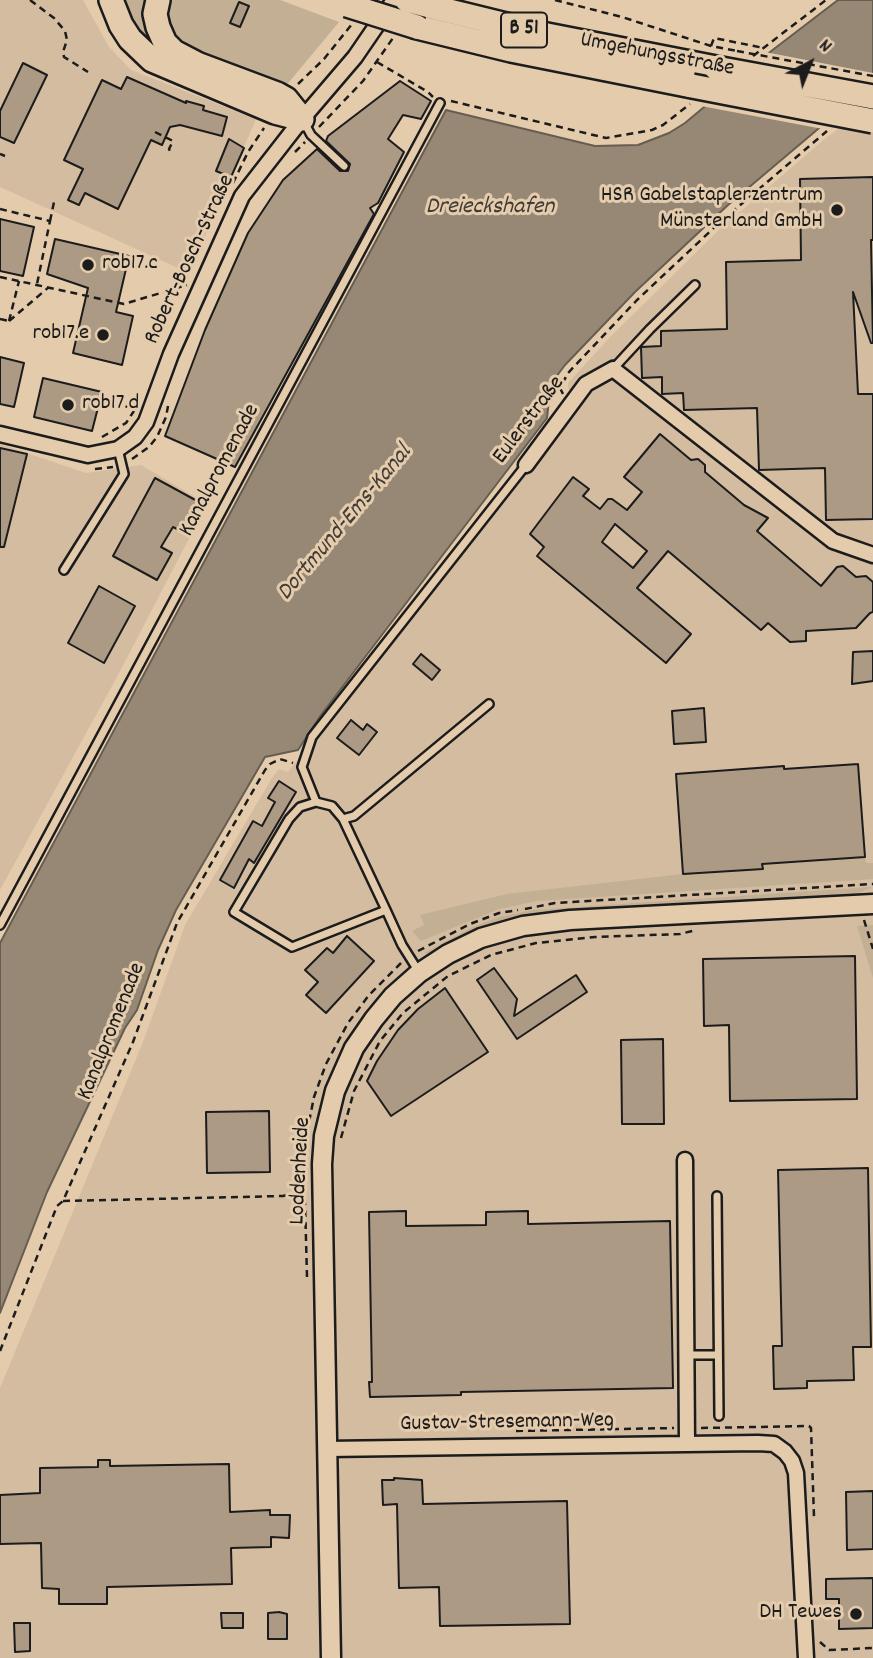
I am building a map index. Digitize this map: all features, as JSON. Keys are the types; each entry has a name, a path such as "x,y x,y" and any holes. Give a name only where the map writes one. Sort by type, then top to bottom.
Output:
{"highway":[{"path":"111,0 130,39 152,60 275,112 310,123"},
{"path":"158,0 155,13 158,27 165,43 174,52 197,64 277,94 286,99 310,123"},
{"name":"Umgehungsstraße","path":"418,3 547,35 714,57 826,88 873,97"},
{"name":"Umgehungsstraße","path":"345,8 511,50 873,121"}],"street":[{"name":"Robert-Bosch-Straße","path":"118,449 135,437 146,422 171,354 242,196 310,123 394,0"},
{"path":"613,369 833,541 873,555"},
{"name":"Eulerstraße","path":"526,465 586,384 613,369"},
{"path":"0,433 88,455 118,449"},
{"name":"Loddenheide","path":"331,1658 321,1193 324,1136 335,1091 354,1048 387,1004 419,973 464,946 523,926 570,920 873,904"},
{"path":"685,1160 687,1444"},
{"name":"Gustav-Stresemann-Weg","path":"327,1449 774,1444 792,1461 796,1474 806,1658"}],"lane":[{"name":"Kanalpromenade","path":"0,925 440,103"},
{"path":"310,123 311,135 344,166"},
{"path":"613,369 695,285"},
{"path":"64,570 124,474 118,449"},
{"name":"Eulerstraße","path":"302,767 312,737 526,465"},
{"path":"343,819 354,816 489,704"},
{"path":"302,767 316,802"},
{"path":"386,910 292,947 234,912 289,819 300,807 316,802 332,806 343,819 386,910 408,957 419,973"},
{"path":"717,1196 719,1416"},
{"path":"686,1355 717,1355"}],"path":[{"path":"30,0 54,18 65,32 67,40 64,57 88,72"},
{"path":"555,0 622,17 714,57 737,51 873,76"},
{"path":"294,87 324,59 345,8"},
{"path":"714,57 714,38 764,48"},
{"path":"310,123 363,81 377,62 429,92 440,103 448,100 606,138 614,137"},
{"name":"Robert-Bosch-Straße","path":"230,189 248,152 265,126"},
{"path":"155,132 173,141 169,149 172,155"},
{"path":"571,401 560,388 604,334 718,224 814,141"},
{"path":"0,154 5,156"},
{"path":"37,285 54,202"},
{"path":"0,209 50,221"},
{"path":"0,276 49,288"},
{"path":"9,321 19,281"},
{"name":"Robert-Bosch-Straße","path":"49,288 124,304 191,283 185,296"},
{"path":"9,321 49,288"},
{"path":"0,319 9,321"},
{"path":"100,438 126,423 134,410"},
{"name":"Kanalpromenade","path":"0,1351 57,1206 63,1201 133,1042 177,923 270,765 280,759 302,767"},
{"path":"63,1201 283,1196 304,1191 306,1137 314,1097 326,1064 348,1023 369,995 408,957 470,924 499,913 555,903 873,884"},
{"path":"864,920 873,948"},
{"path":"338,1143 354,1091 380,1041 403,1013 448,976 491,955 536,943 595,937 680,934 699,929 662,929"},
{"path":"508,1431 809,1426 814,1525"},
{"path":"815,1632 820,1643 830,1650 873,1648"}],"shaded area":[{"path":"0,0 83,0 109,47 131,70 256,119 189,273 0,187"},
{"path":"118,0 151,0 167,56 146,45"},
{"path":"168,0 280,0 339,22 285,87 180,46 166,22"},
{"path":"846,124 873,129 873,1658 0,1658 0,1388 143,1042 185,925 272,778 279,769 288,772 523,460 577,402 569,393 568,383 611,336 720,229 827,137"},
{"path":"0,444 86,473 141,465 207,504 118,675 0,890"},
{"path":"865,857 866,863 873,863 873,879 537,901 499,909 421,941 412,931 424,925 420,915 507,894 683,874 762,869 762,864 769,863"},
{"path":"872,887 857,894 556,914 431,954 424,953 471,928 499,917 533,910"},
{"path":"873,925 873,978 857,926"}],"water":[{"path":"838,0 873,0 873,88 818,129 728,205 635,292 565,365 553,381 547,418 321,715 298,750 265,757 176,910 158,950 137,1010 125,1028 47,1192 0,1313 0,943 446,110 595,146 638,145 669,133 685,123"}],"pier":[{"path":"765,52 873,73 873,92 823,129 701,106"}],"building":[{"path":"239,2 249,6 240,27 230,23"},
{"path":"23,63 47,75 14,143 0,137 0,111"},
{"path":"127,77 186,103 204,106 203,110 227,117 222,136 180,125 170,127 162,145 151,140 118,209 85,193 79,205 68,200 83,169 64,160 102,80 121,89"},
{"path":"400,81 431,101 421,119 403,115 388,139 404,152 378,203 370,208 374,214 235,467 165,436 205,330 248,233 283,180 317,149 340,171 348,171 350,164 326,141 328,136"},
{"path":"229,139 244,148 231,177 216,171"},
{"path":"873,177 873,343 853,292 858,394 873,394 873,519 826,520 825,468 759,470 757,408 684,410 683,393 662,394 662,377 642,378 641,347 661,346 661,331 727,329 726,262 801,260 800,179"},
{"path":"0,219 34,227 23,276 0,271"},
{"path":"55,239 129,256 116,312 133,316 122,365 73,353 88,288 47,274"},
{"path":"0,357 24,363 14,407 0,404"},
{"name":"rob17.d","path":"43,378 102,392 92,431 34,417"},
{"path":"660,434 691,460 698,459 705,465 705,472 744,505 768,518 757,531 821,586 837,567 843,566 856,577 866,576 873,582 873,612 856,628 806,631 806,641 790,642 768,623 761,630 668,551 637,588 691,634 666,663 537,556 544,547 530,534 573,477 589,489 583,496 600,509 608,499 612,499 627,510 642,492 624,477","holes":["615,524 647,551 633,568 602,542"]},
{"path":"0,448 27,454 4,547 0,547"},
{"path":"155,478 199,502 183,532 173,527 161,547 172,553 157,580 113,556"},
{"path":"99,586 135,606 104,663 68,643"},
{"path":"873,651 873,681 852,684 853,652"},
{"path":"421,654 440,670 432,680 413,664"},
{"path":"704,708 706,742 674,744 672,711"},
{"path":"351,720 363,730 367,724 377,732 359,755 337,738"},
{"path":"858,764 865,857 762,864 763,869 683,874 676,774"},
{"path":"279,781 296,792 254,863 249,859 234,888 220,880 253,821 262,826 275,802 268,798"},
{"path":"347,936 374,961 326,1013 306,995 318,982 305,970 327,948 333,953"},
{"path":"855,956 857,1099 730,1101 729,1025 704,1026 703,959"},
{"path":"494,968 517,999 514,1016 576,975 587,992 517,1039 477,980"},
{"path":"445,988 488,1052 391,1116 367,1081 398,1030 418,1009"},
{"path":"663,1039 664,1124 622,1124 621,1040"},
{"path":"269,1111 270,1172 207,1173 206,1112"},
{"path":"868,1168 871,1347 853,1347 854,1380 807,1381 807,1388 774,1389 773,1346 782,1346 778,1170"},
{"path":"406,1211 406,1226 486,1225 486,1212 528,1211 528,1224 670,1221 673,1388 461,1392 461,1395 370,1397 369,1212"},
{"path":"98,1460 110,1460 110,1466 229,1464 230,1512 270,1510 270,1515 290,1515 289,1538 271,1537 271,1547 231,1548 232,1584 107,1587 107,1604 59,1604 59,1589 42,1588 41,1543 0,1544 0,1495 40,1493 40,1468 98,1467"},
{"path":"382,1480 422,1480 423,1504 567,1501 570,1624 440,1626 439,1587 399,1588 397,1504 383,1505"},
{"path":"873,1491 873,1549 847,1550 846,1492"},
{"name":"DH Tewes","path":"873,1578 873,1628 839,1629 839,1599 826,1599 826,1579"},
{"path":"221,1613 243,1613 243,1628 222,1628"},
{"path":"268,1613 287,1614 287,1639 268,1639"},
{"path":"14,1623 30,1623 30,1651 15,1652"}],"place":[{"name":"HSR Gabelstaplerzentrum Münsterland GmbH","path":"837,210"},
{"name":"rob17.c","path":"88,265"},
{"name":"rob17.e","path":"103,335"},
{"name":"rob17.d","path":"68,405"},
{"name":"DH Tewes","path":"856,1614"}],"water label":[{"name":"Dreieckshafen","path":"490,209"},
{"name":"Dortmund-Ems-Kanal","path":"346,524"}]}
